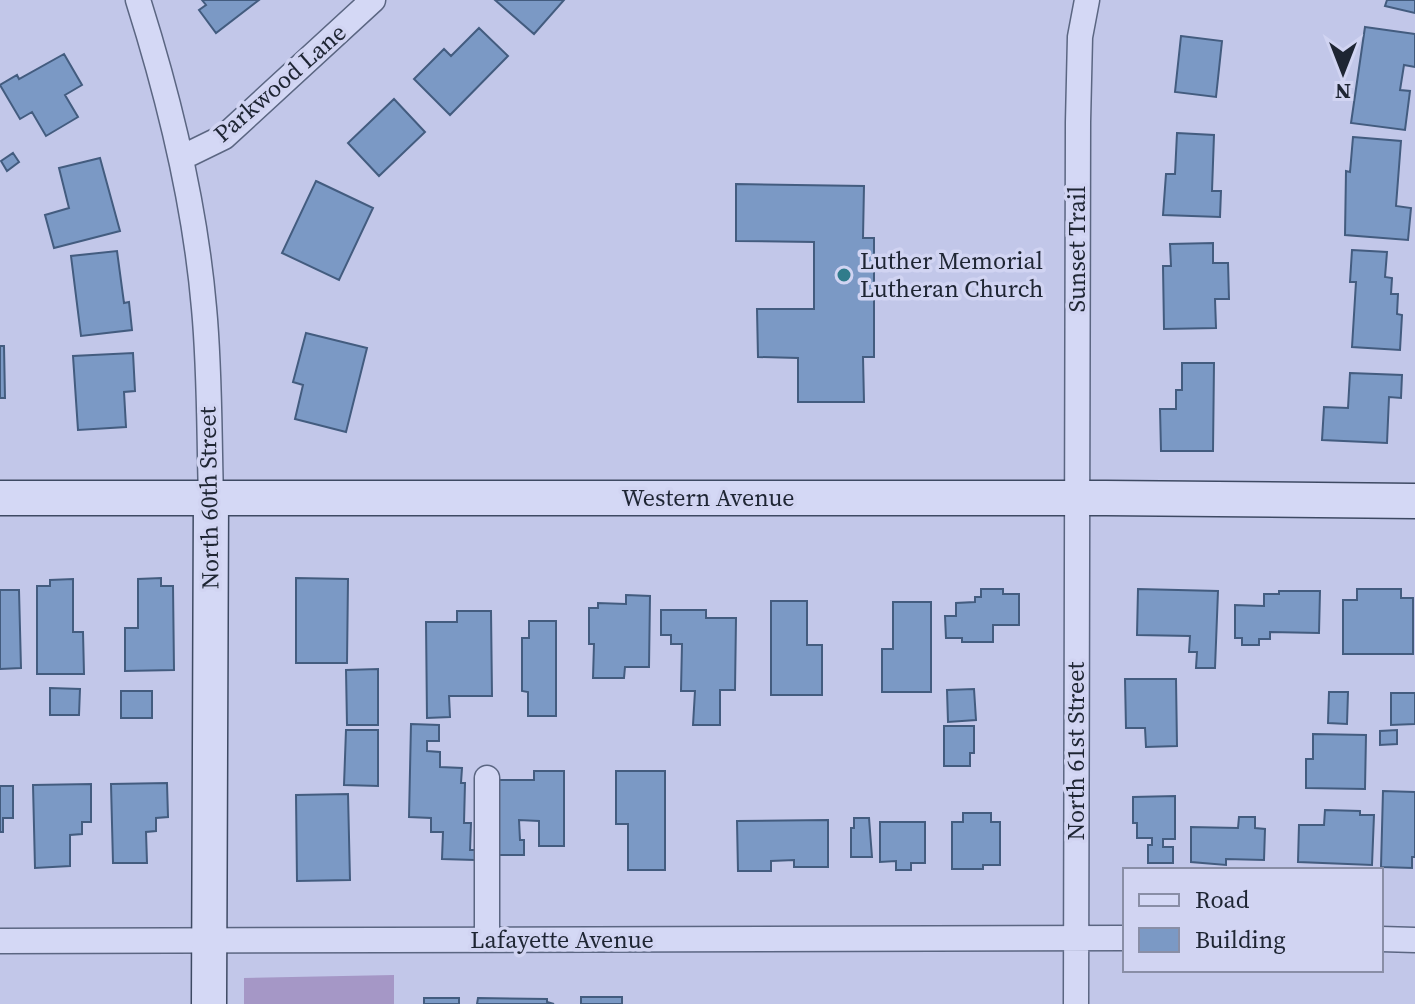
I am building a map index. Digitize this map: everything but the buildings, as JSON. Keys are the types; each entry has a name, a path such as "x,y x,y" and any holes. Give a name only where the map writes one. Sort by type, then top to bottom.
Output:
{"street":[{"name":"North 60th Street","path":"138,0 174,119 205,309 211,497 209,1004"},
{"name":"Parkwood Lane","path":"181,158 224,137 373,0"},
{"path":"1069,0 1080,37"},
{"name":"Sunset Trail","path":"1075,498 1080,37 1087,0"},
{"name":"Western Avenue","path":"0,498 1415,501"},
{"name":"North 61st Street","path":"1075,498 1076,1004"},
{"path":"487,778 487,940"},
{"name":"Lafayette Avenue","path":"0,941 1123,938"},
{"path":"1383,939 1415,940"}],"shaded area":[{"path":"394,975 394,1004 244,1004 244,978"}],"place":[{"name":"Luther Memorial Lutheran Church","path":"844,275"}]}
